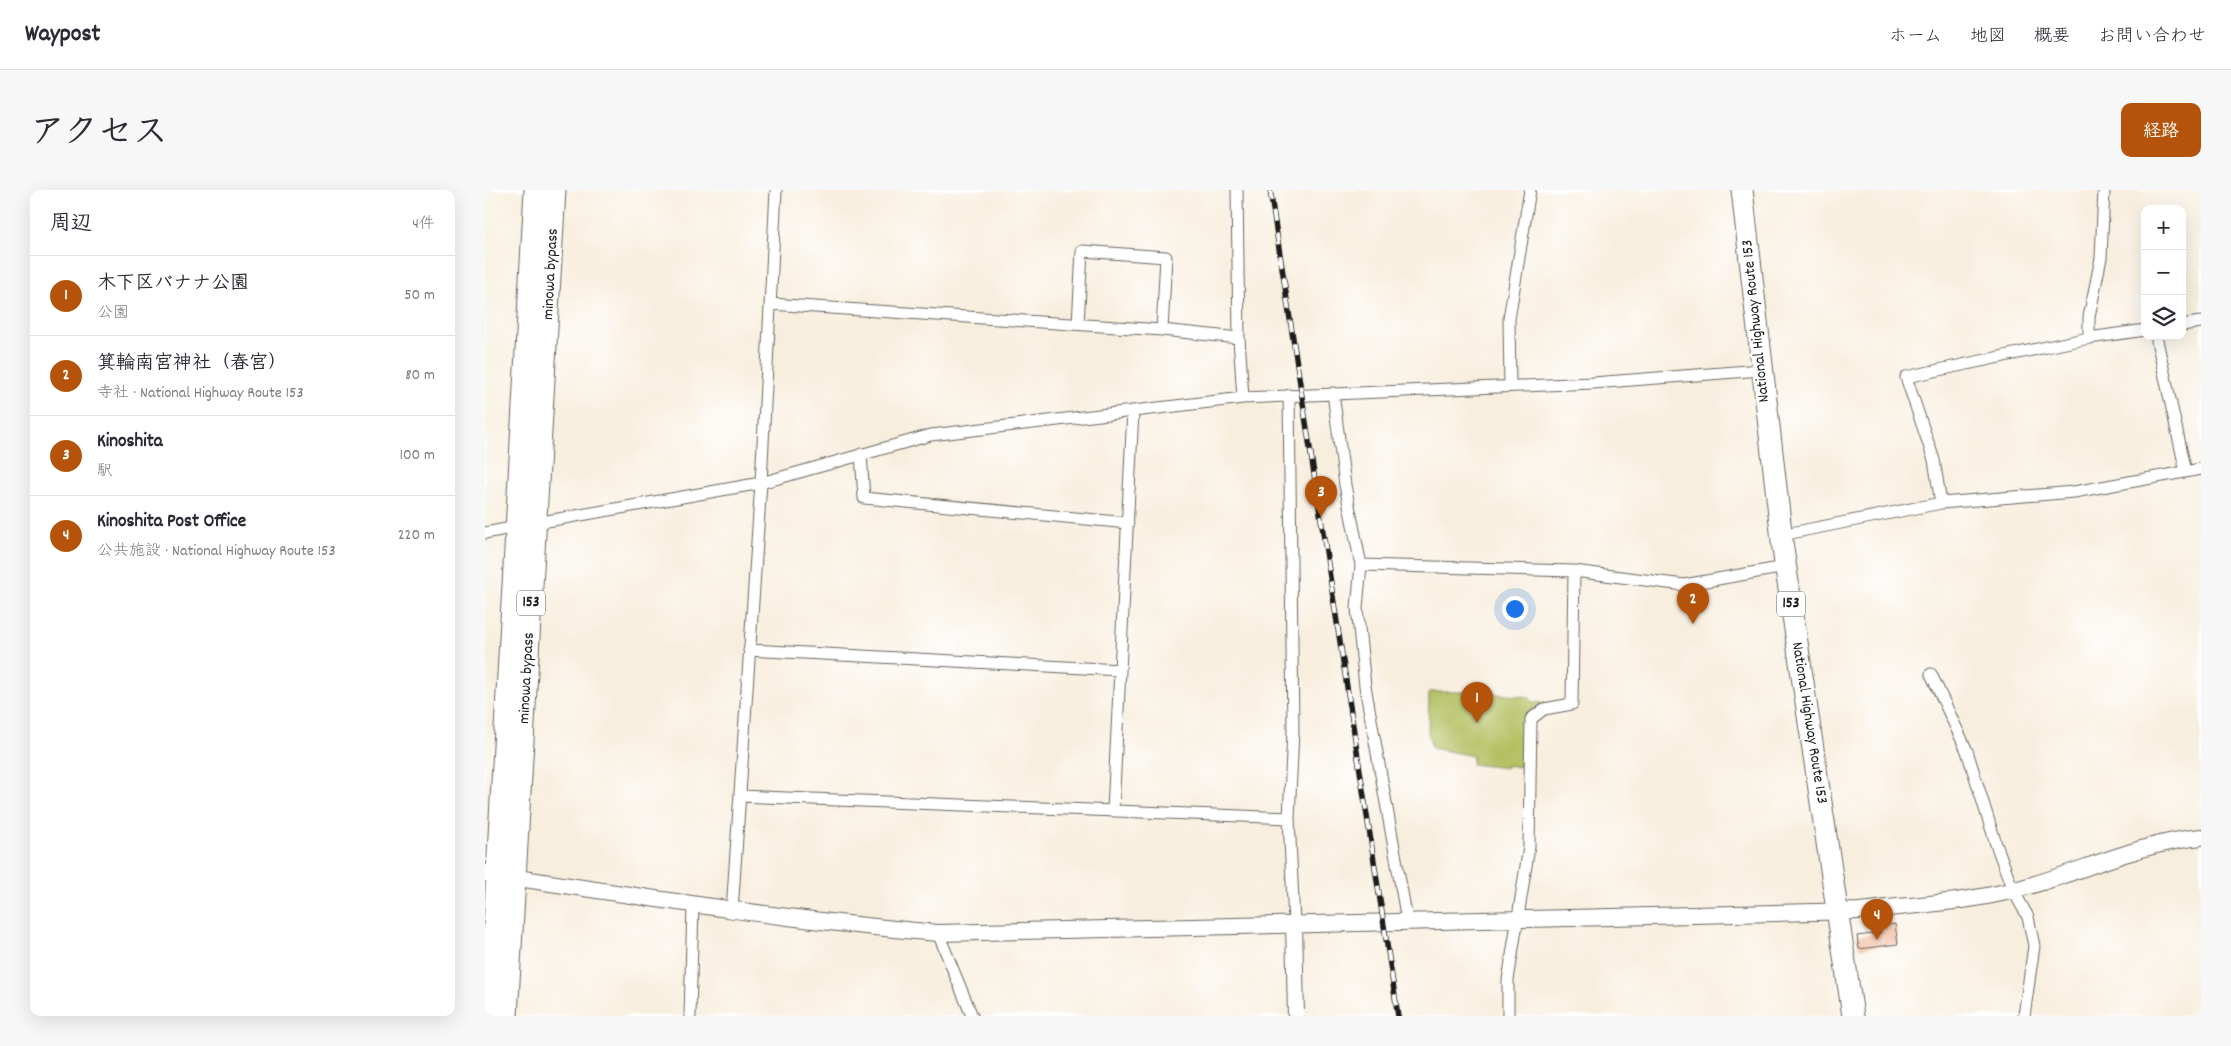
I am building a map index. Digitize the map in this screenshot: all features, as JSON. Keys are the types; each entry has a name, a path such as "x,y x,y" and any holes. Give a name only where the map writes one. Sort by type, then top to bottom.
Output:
{"highway":[{"name":"minowa bypass","path":"527,525 535,190"},
{"name":"minowa bypass","path":"489,1016 555,190"},
{"name":"National Highway Route 153","path":"1743,190 1761,370 1785,567 1853,1016"},
{"name":"minowa bypass","path":"499,875 507,1016"}],"street":[{"path":"732,911 761,483 776,190"},
{"path":"1237,190 1239,338 1243,398"},
{"path":"1510,386 1509,319 1530,190"},
{"path":"2089,338 2089,317 2101,258 2104,190"},
{"path":"1078,324 1081,251 1166,257 1162,330"},
{"path":"770,304 1162,330 1239,338"},
{"path":"2186,324 2201,322"},
{"path":"1941,503 1934,460 1906,378 2089,338 2141,331"},
{"path":"2157,340 2186,472"},
{"path":"485,533 761,483 931,435 1243,398 1593,383 1761,370"},
{"path":"1333,393 1345,484 1361,566 1357,608 1365,686 1407,920"},
{"path":"1289,395 1293,731 1289,818 1294,923 1295,1016"},
{"path":"1113,810 1133,411"},
{"path":"861,454 864,498 1128,523"},
{"path":"1781,535 1941,503 2025,498 2075,492 2201,468"},
{"path":"1361,566 1574,571 1684,585 1785,567"},
{"path":"1508,1016 1508,980 1529,847 1531,719 1536,713 1544,709 1572,704 1574,571"},
{"path":"749,650 1120,670"},
{"path":"1931,674 1967,751 1996,844 2013,890 2028,917 2034,946 2024,1016"},
{"path":"740,796 1289,818"},
{"path":"499,875 732,911 835,924 938,933 1407,920 1838,912 1962,900 2013,890 2139,848 2174,840 2201,838"},
{"path":"690,1016 693,904"},
{"path":"938,933 972,1016"}],"green space":[{"path":"1429,692 1474,692 1529,697 1532,702 1556,704 1529,712 1521,767 1506,765 1506,768 1472,764 1473,756 1432,748 1428,732"}],"building":[{"path":"1895,924 1898,944 1859,949 1857,936 1881,933 1880,926"}],"railway":[{"path":"1270,190 1398,1016"}],"place":[{"name":"Kinoshita","path":"1321,517"},
{"name":"箕輪南宮神社（春宮）","path":"1693,624"},
{"name":"木下区バナナ公園","path":"1477,723"},
{"name":"Kinoshita Post Office","path":"1877,940"}]}
